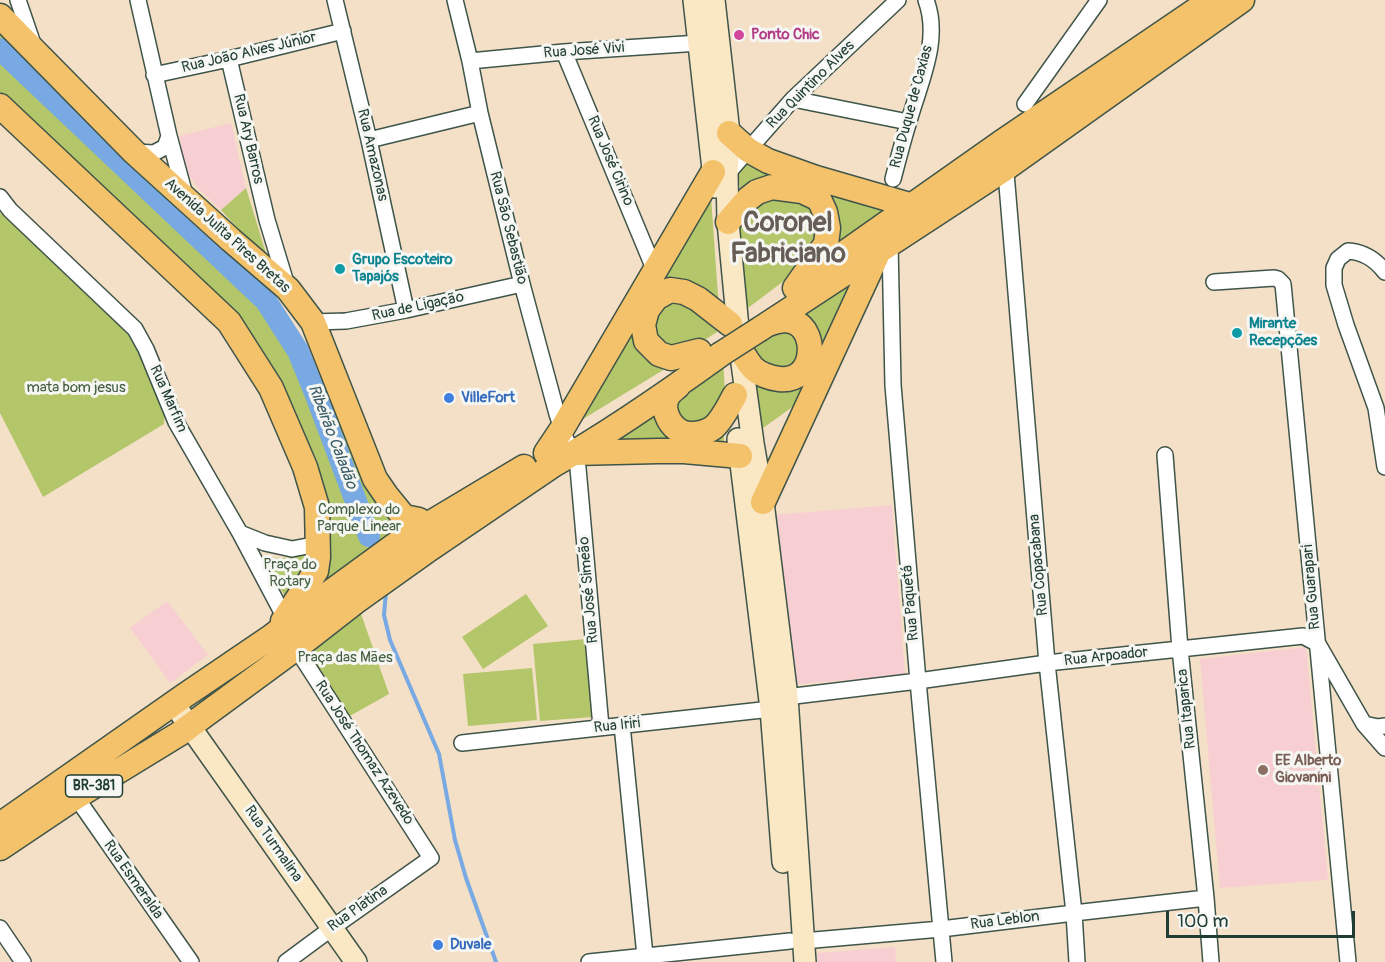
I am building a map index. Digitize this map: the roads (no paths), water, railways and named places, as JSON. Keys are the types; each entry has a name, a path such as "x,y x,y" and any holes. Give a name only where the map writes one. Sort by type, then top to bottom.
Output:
{"main road":[{"path":"694,0 728,222 718,349 753,443 763,502 775,702 797,952"},
{"path":"348,593 420,556 553,465 562,444 655,271 720,173 729,133 714,0"},
{"path":"348,593 422,523 448,512 527,466 718,349 795,288 1002,142 1212,0"},
{"path":"752,324 884,248 1006,168 1242,0"},
{"name":"Avenida Julita Pires Bretas","path":"0,16 135,152 288,289 313,322 375,479 404,517 422,523"},
{"path":"0,106 230,322 271,388 305,467 317,507 316,572 286,623"},
{"path":"729,133 748,150 768,161 816,178 913,206"},
{"path":"720,173 752,324 735,395 740,456 775,702"},
{"path":"728,222 748,199 757,192 772,187 802,191 819,199 825,212 828,228 826,244 795,288"},
{"path":"763,502 884,248"},
{"path":"670,290 684,292 752,324 779,320 795,322 802,327 808,340 810,353 806,367 797,376 777,379 766,376 718,349 671,358 659,354 646,341 643,325 647,310 656,298 670,290"},
{"path":"718,349 667,396 664,404 666,415 677,429 692,434 700,433 717,424 735,395"},
{"path":"562,444 682,382"},
{"path":"562,444 740,456"},
{"path":"420,556 429,538 428,531 422,523"},
{"name":"BR-381","path":"0,825 286,623 348,593"},
{"name":"BR-381","path":"0,848 76,797 179,734 296,648 348,593"},
{"name":"Rua Turmalina","path":"174,704 356,962"}],"street":[{"path":"18,0 36,52"},
{"path":"138,0 154,75 186,198"},
{"name":"Rua Amazonas","path":"335,0 369,140 406,310"},
{"name":"Rua São Sebastião","path":"455,0 480,113 562,444"},
{"name":"Rua Quintino Alves","path":"720,173 748,150 793,99 898,0"},
{"name":"Rua Duque de Caxias","path":"893,179 908,122 926,68 932,23 926,0"},
{"path":"1025,104 1099,0"},
{"name":"Rua João Alves Júnior","path":"154,75 344,31"},
{"name":"Rua José Vivi","path":"470,61 699,43"},
{"name":"Rua José Cirino","path":"564,52 655,271"},
{"name":"Rua Ary Barros","path":"229,59 267,220 288,289"},
{"path":"793,99 908,122"},
{"path":"369,140 480,113"},
{"path":"135,152 154,153 165,147 169,136"},
{"name":"Rua Copacabana","path":"1002,142 1047,663 1074,913 1077,962"},
{"name":"Rua Marfim","path":"0,198 26,226 135,329 176,422 240,533 286,623"},
{"name":"Rua Paquetá","path":"884,248 893,385 944,962"},
{"path":"1385,272 1361,252 1348,251 1338,259 1334,268 1334,285 1376,408 1385,467"},
{"name":"Rua Guarapari","path":"1214,282 1274,278 1283,284 1348,962"},
{"name":"Rua de Ligação","path":"313,322 346,321 522,284"},
{"name":"Rua José Simeão","path":"562,444 578,468 601,727"},
{"name":"Rua Itaparica","path":"1165,455 1180,649 1211,962"},
{"path":"240,533 265,543 292,549 318,544"},
{"name":"Rua Arpoador","path":"775,702 1047,663 1304,636 1318,644"},
{"path":"1318,644 1364,724 1385,748"},
{"name":"Rua José Thomaz Azevedo","path":"296,648 432,858"},
{"name":"Rua Iriri","path":"462,743 622,725 775,702"},
{"path":"1364,724 1385,726"},
{"path":"622,725 645,956"},
{"name":"Rua Esmeralda","path":"76,797 191,962"},
{"name":"Rua Platina","path":"286,962 432,858"},
{"name":"Rua Leblon","path":"589,962 645,956 685,957 797,952 941,929 1206,898"},
{"path":"0,928 23,962"}],"waterway":[{"name":"Ribeirão Caladão","path":"0,49 266,301 298,351 369,536"},
{"name":"Ribeirão Caladão","path":"369,536 375,551"},
{"name":"Ribeirão Caladão","path":"386,592 384,615 390,640 439,754 455,840 496,962"}],"place":[{"name":"Ponto Chic","path":"739,35"},
{"name":"Grupo Escoteiro Tapajós","path":"340,269"},
{"name":"Mirante Recepções","path":"1237,333"},
{"name":"VilleFort","path":"449,398"},
{"name":"EE Alberto Giovanini","path":"1263,770"},
{"name":"Duvale","path":"438,945"}],"district":[{"name":"Coronel Fabriciano","path":"788,240"}],"park label":[{"name":"mata bom jesus","path":"76,388"},
{"name":"Complexo do Parque Linear","path":"359,518"},
{"name":"Praça do Rotary","path":"290,574"},
{"name":"Praça das Mães","path":"345,658"}]}
